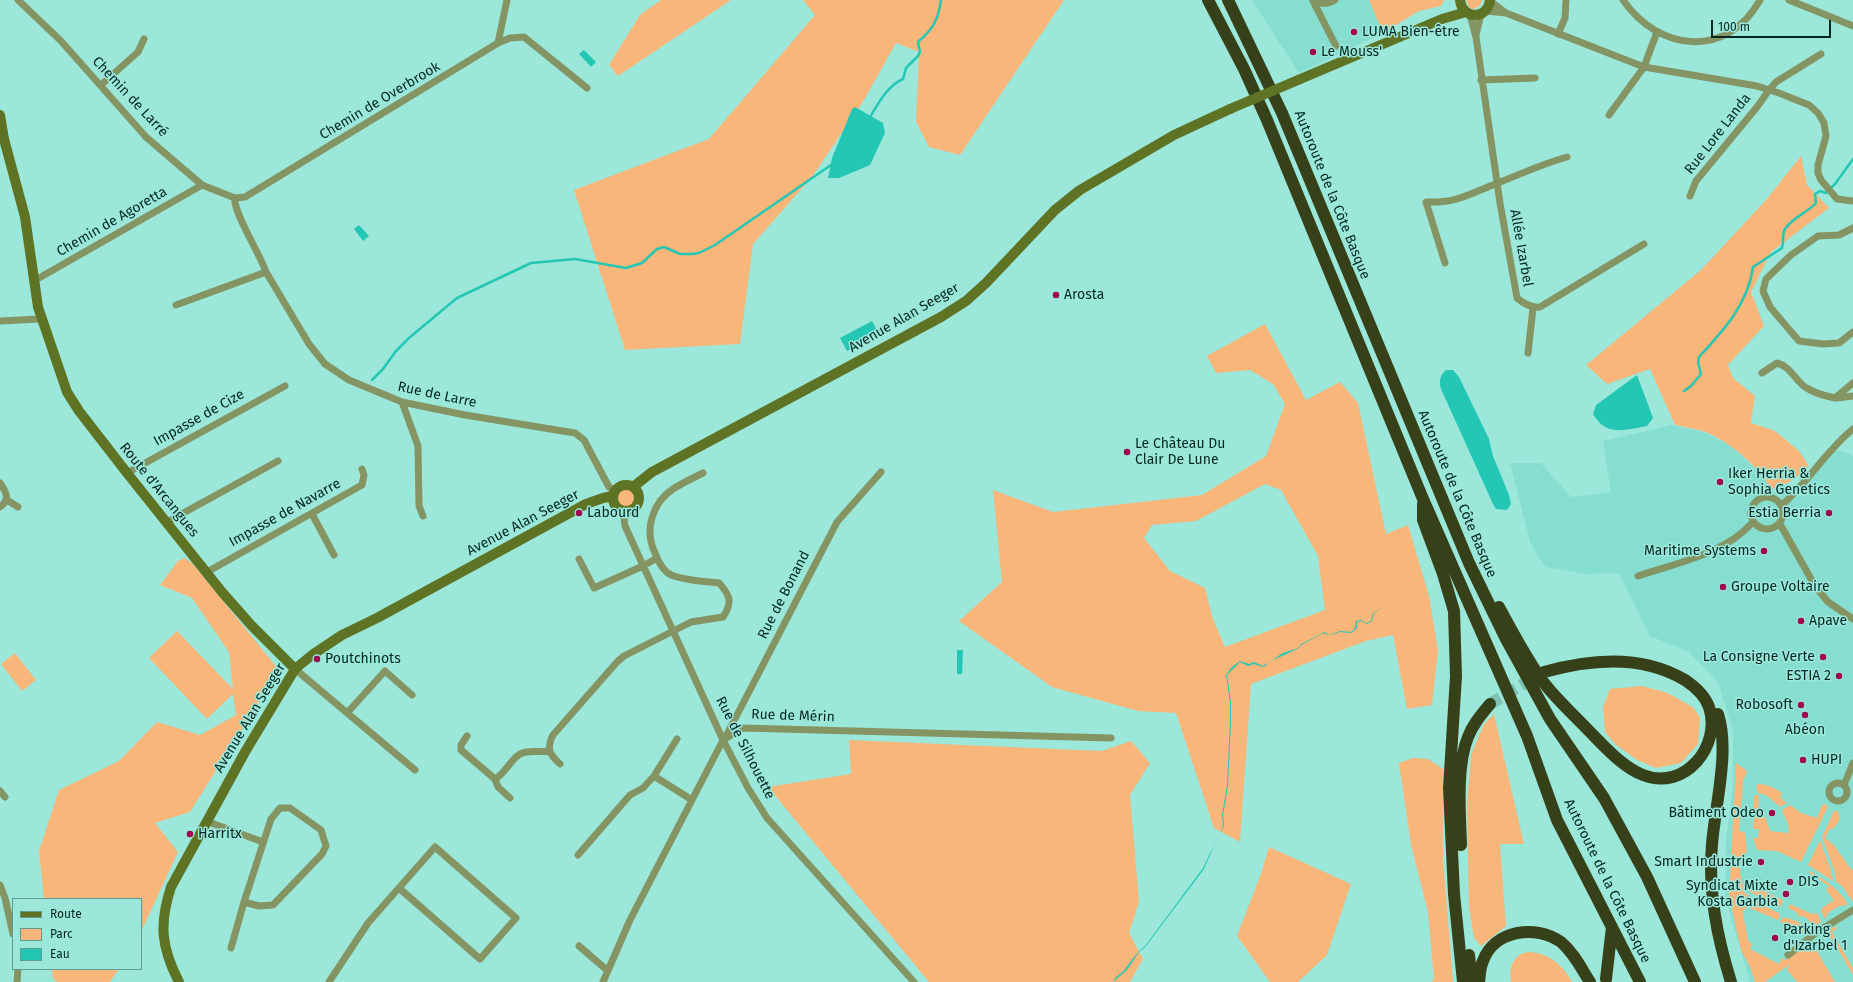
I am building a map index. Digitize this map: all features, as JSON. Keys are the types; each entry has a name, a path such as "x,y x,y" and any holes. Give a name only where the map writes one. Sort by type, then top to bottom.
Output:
{"highway":[{"name":"Autoroute de la Côte Basque","path":"1208,0 1244,69 1267,120 1423,499 1527,736 1557,820 1640,982"},
{"name":"Autoroute de la Côte Basque","path":"1228,0 1282,113 1469,563 1506,639 1550,719 1604,798 1647,877 1695,982"},
{"path":"1423,499 1423,520 1444,574 1454,611 1456,676 1449,788 1454,894 1463,982"},
{"path":"1469,563 1482,575 1511,628 1544,683 1603,746 1625,765 1644,776 1662,778 1680,774 1695,764 1706,750 1713,727 1709,706 1699,691 1673,673 1653,666 1625,661 1579,664 1542,670 1578,657 1626,655 1656,658 1678,667 1698,679 1712,698 1721,723 1722,750 1721,777 1712,844 1711,882 1716,928 1731,982"},
{"path":"1451,809 1456,762 1462,734 1472,715 1488,701 1467,738 1462,762 1461,858 1464,921 1472,982"},
{"path":"1606,979 1612,927"},
{"path":"1479,982 1483,960 1494,944 1508,936 1527,930 1545,934 1560,942 1574,956 1590,982"}],"main road":[{"path":"1442,19 1468,13 1483,13 1490,0"},
{"path":"1442,19 1460,1 1468,13"},
{"name":"Avenue Alan Seeger","path":"633,487 652,472 941,317 966,301 986,283 1055,210 1080,190 1174,135 1230,108 1442,19"},
{"name":"Route d'Arcangues","path":"0,115 4,139 25,217 40,319 67,392 79,411 127,473 207,572 252,626 295,669"},
{"path":"630,485 633,487 638,494 638,503 632,509 623,510 615,504 614,494 622,486 630,485"},
{"name":"Avenue Alan Seeger","path":"179,982 166,953 163,940 163,924 171,887 245,752 295,669 312,655 342,635 384,614 586,504 614,494"}],"street":[{"name":"Chemin de Larré","path":"18,0 61,41 146,137 202,185 235,198"},
{"path":"498,44 507,0"},
{"path":"1313,0 1326,4 1335,0"},
{"path":"1313,0 1336,46"},
{"path":"1490,0 1506,13"},
{"path":"1558,34 1565,18 1566,0"},
{"path":"1623,0 1637,17 1657,32 1690,43 1714,39 1727,33 1749,16 1760,0"},
{"path":"1789,0 1853,26"},
{"path":"1468,13 1476,37"},
{"path":"1476,37 1483,13 1506,13"},
{"name":"Rue Lore Landa","path":"1506,13 1644,67 1769,90 1809,105 1818,113 1824,123 1826,136 1818,165 1818,173 1837,199 1853,201"},
{"path":"1609,115 1644,67 1657,32"},
{"name":"Chemin de Overbrook","path":"235,198 245,197 510,38 524,37 587,88"},
{"name":"Allée Izarbel","path":"1476,37 1481,80 1515,292 1517,298 1533,308"},
{"path":"101,85 138,52 144,39"},
{"name":"Rue Lore Landa","path":"1690,196 1696,181 1776,82 1820,54"},
{"path":"1481,80 1535,78"},
{"path":"1445,263 1426,202 1438,203 1461,199 1497,183 1548,163 1568,157"},
{"name":"Chemin de Agoretta","path":"34,279 39,278 202,185"},
{"name":"Rue de Larre","path":"235,198 236,210 266,272 309,344 325,364 349,380 402,402 465,415 575,433 584,440 614,494"},
{"path":"1853,228 1839,235 1818,236 1791,255 1766,279 1763,291 1770,307 1798,342 1823,344 1839,343 1853,332"},
{"path":"1528,353 1533,308 1540,307 1548,303 1644,244"},
{"path":"176,305 266,272"},
{"path":"0,321 40,319"},
{"path":"1762,374 1777,363 1784,364 1804,387 1824,396 1835,398 1853,396"},
{"path":"1835,398 1853,383"},
{"name":"Impasse de Cize","path":"127,473 285,386"},
{"path":"402,402 418,446 419,506 423,516"},
{"path":"1782,505 1810,478 1831,449 1853,429"},
{"path":"167,522 278,461"},
{"name":"Impasse de Navarre","path":"207,572 362,485 364,475 362,469"},
{"name":"Rue de Bonand","path":"724,740 837,522 881,472"},
{"path":"560,764 549,751 549,742 553,735 617,662 624,656 691,622 723,617 729,607 728,593 719,583 684,579 669,574 660,565 650,544 650,521 658,503 673,489 703,473"},
{"path":"0,483 7,493 7,500 0,507"},
{"path":"1768,497 1776,499 1782,505 1784,512 1783,518 1780,524 1776,527 1766,530 1757,526 1754,522 1752,509 1759,499 1768,497"},
{"path":"7,500 18,507"},
{"name":"Rue de Silhouette","path":"623,510 625,526 673,632 748,788 767,818 912,981"},
{"path":"312,514 334,555"},
{"path":"1638,576 1702,555 1724,545 1744,533 1754,522"},
{"path":"1780,524 1819,591 1828,602 1853,619"},
{"path":"580,559 594,588 643,566 657,558"},
{"path":"295,669 415,770"},
{"path":"347,713 385,672 412,695"},
{"name":"Rue de Mérin","path":"603,982 630,920 724,740 743,728 1111,738"},
{"path":"467,736 461,745 461,750 495,779 498,787 510,798"},
{"path":"578,855 630,795 643,788 654,776 677,739"},
{"path":"495,779 520,754 549,751"},
{"path":"1844,785 1853,763"},
{"path":"654,776 692,800"},
{"path":"231,948 244,902 271,819 280,808 290,808 321,830 326,846 322,854 273,905 259,906 244,902"},
{"path":"206,821 263,842"},
{"path":"329,982 368,923 435,847 516,918 480,959 399,888"},
{"path":"0,885 5,898 12,930"},
{"path":"1788,955 1817,932 1853,910"},
{"path":"579,946 608,971"},
{"path":"17,982 18,970"}],"shaded area":[{"path":"1252,0 1369,0 1383,33 1299,73"},
{"path":"1672,425 1703,432 1730,445 1765,478 1771,489 1779,496 1803,479 1828,448 1851,454 1853,457 1853,982 1750,982 1725,897 1726,841 1733,786 1733,731 1718,682 1689,652 1650,636 1619,573 1587,574 1545,567 1530,542 1510,463 1541,463 1571,497 1611,492 1603,441"}],"green space":[{"path":"661,0 731,0 618,76 609,65 640,15"},
{"path":"803,0 1064,0 960,155 929,147 916,122 919,52 896,43 864,100 812,177 753,244 740,344 625,350 574,190 709,139 815,15"},
{"path":"1369,0 1444,0 1441,6 1419,11 1383,33"},
{"path":"1466,0 1482,0 1480,6 1473,9 1469,7"},
{"path":"1801,156 1807,185 1829,208 1771,252 1751,292 1764,326 1728,365 1733,378 1755,396 1751,423 1775,431 1799,451 1809,466 1787,483 1771,489 1751,463 1722,440 1703,431 1675,425 1650,369 1607,384 1586,365 1701,270 1766,200"},
{"path":"1265,324 1306,400 1340,382 1358,403 1386,534 1408,525 1429,596 1438,650 1432,705 1407,709 1393,635 1366,641 1251,684 1240,842 1214,828 1176,713 1138,711 1052,687 959,621 1002,582 993,490 1053,512 1202,495 1266,456 1285,404 1273,384 1250,370 1216,373 1207,356","holes":["1265,484 1281,490 1318,556 1325,610 1225,647 1213,619 1205,588 1170,571 1144,538 1152,525 1196,521"]},
{"path":"626,487 633,490 636,497 633,504 626,507 619,504 616,497 619,490"},
{"path":"184,558 192,563 279,670 190,812 155,823 178,852 142,930 142,898 44,898 39,851 59,790 119,761 157,722 200,735 236,715 233,694 207,719 149,658 177,631 233,689 229,652 192,598 160,585 178,561"},
{"path":"15,653 36,680 22,691 1,664"},
{"path":"1642,686 1668,693 1694,708 1700,718 1698,744 1681,763 1656,768 1637,760 1615,744 1605,732 1603,707 1610,689"},
{"path":"1494,714 1524,844 1500,844 1506,926 1481,946 1474,938 1469,908 1467,805 1471,755 1484,724"},
{"path":"849,740 1102,751 1131,741 1150,763 1130,795 1139,902 1129,933 1143,959 1130,982 929,982 768,787 851,774"},
{"path":"1413,758 1428,759 1443,769 1443,859 1453,982 1432,982 1434,979 1428,912 1411,845 1399,763"},
{"path":"1736,763 1747,771 1743,782 1739,831 1745,832 1747,852 1743,856 1740,865 1744,892 1751,898 1780,914 1778,920 1747,907 1743,912 1748,941 1752,944 1750,949 1779,964 1782,958 1786,960 1811,941 1835,982 1797,982 1787,970 1789,965 1765,982 1755,982 1751,969 1741,950 1729,896"},
{"path":"1758,784 1780,791 1782,793 1780,797 1787,803 1780,807 1766,795 1758,793 1756,786"},
{"path":"1759,795 1758,810 1766,819 1770,831 1789,833 1788,824 1782,810 1790,805 1801,813 1817,818 1822,805 1825,804 1828,807 1801,862 1777,851 1757,850 1753,838 1758,838 1759,829 1753,829 1754,817 1758,816 1758,813 1753,814 1754,796"},
{"path":"1834,811 1838,811 1840,819 1834,828 1829,830 1825,838 1833,844 1853,870 1853,902 1842,886 1836,882 1834,869 1822,837"},
{"path":"1820,840 1831,870 1833,881 1808,865"},
{"path":"1269,847 1351,884 1327,955 1298,982 1270,982 1237,936 1261,874"},
{"path":"1810,871 1827,881 1841,894 1848,905 1839,906 1828,913 1825,919 1821,911 1822,908 1834,900 1826,890 1829,886 1809,873"},
{"path":"1751,887 1755,887 1755,890 1760,889 1783,900 1780,907 1749,891"},
{"path":"1790,904 1812,914 1817,913 1821,922 1816,925 1811,925 1808,919 1803,916 1799,917 1796,912 1788,908"},
{"path":"1783,917 1794,920 1809,928 1806,931 1809,933 1808,935 1780,922"},
{"path":"1836,926 1837,929 1832,932 1853,968 1853,975 1829,934 1823,935"},
{"path":"1528,952 1549,957 1564,970 1572,982 1511,982 1511,967 1515,959 1518,956"},
{"path":"52,970 118,970 110,982 57,982 53,978"}],"water":[{"path":"584,50 596,62 591,67 579,54"},
{"path":"855,107 883,123 885,133 870,165 839,178 828,178 832,158 852,109"},
{"path":"359,225 369,236 363,241 354,229"},
{"path":"872,321 879,334 847,351 840,338"},
{"path":"1446,370 1453,370 1459,377 1489,439 1493,456 1509,495 1511,504 1507,510 1496,509 1493,504 1441,389 1440,379"},
{"path":"1637,375 1653,418 1647,426 1631,429 1617,430 1604,426 1593,414 1596,405"},
{"path":"1385,606 1374,613 1372,621 1367,624 1361,621 1357,622 1357,628 1351,633 1340,632 1330,635 1340,631 1351,632 1355,628 1356,621 1361,620 1366,623 1371,621 1373,613"},
{"path":"1324,632 1330,635 1323,633 1299,648 1272,660 1283,653 1298,648 1300,645"},
{"path":"957,650 963,650 962,674 957,674"},
{"path":"1240,661 1249,664 1254,662 1263,666 1268,663 1263,667 1254,664 1248,666 1240,662 1227,675 1231,702 1228,786 1223,815 1224,826 1219,834 1223,826 1222,815 1227,786 1230,721 1230,702 1226,675 1233,666"},
{"path":"1216,841 1204,869 1146,946 1139,952 1127,970 1113,982 1137,953 1145,946 1203,868"}],"waterway":[{"path":"869,119 883,96 892,86 903,79 906,68 918,56 920,52 918,42 932,28 937,18 941,0"},
{"path":"1684,391 1691,386 1701,374 1698,362 1699,357 1734,316 1746,293 1753,267 1782,248 1784,231 1788,225 1816,203 1815,194 1820,191 1826,193 1835,184 1853,159"},
{"path":"372,380 409,338 457,298 531,263 575,259 626,268 642,263 657,249 664,247 680,254 699,253 715,245 831,165"}],"tunnel":[{"path":"1490,704 1537,676"}],"place":[{"name":"LUMA Bien-être","path":"1354,32"},
{"name":"Le Mouss'","path":"1313,52"},
{"name":"Arosta","path":"1056,295"},
{"name":"Le Château Du Clair De Lune","path":"1127,452"},
{"name":"Iker Herria & Sophia Genetics","path":"1720,482"},
{"name":"Labourd","path":"579,513"},
{"name":"Estia Berria","path":"1829,513"},
{"name":"Maritime Systems","path":"1764,551"},
{"name":"Groupe Voltaire","path":"1723,587"},
{"name":"Apave","path":"1801,621"},
{"name":"La Consigne Verte","path":"1823,657"},
{"name":"Poutchinots","path":"317,659"},
{"name":"ESTIA 2","path":"1839,676"},
{"name":"Robosoft","path":"1801,705"},
{"name":"Abéon","path":"1805,715"},
{"name":"HUPI","path":"1803,760"},
{"name":"Bâtiment Odeo","path":"1772,813"},
{"name":"Harritx","path":"190,834"},
{"name":"Smart Industrie","path":"1761,862"},
{"name":"DIS","path":"1790,882"},
{"name":"Syndicat Mixte Kosta Garbia","path":"1786,894"},
{"name":"Parking d'Izarbel 1","path":"1775,938"}]}
